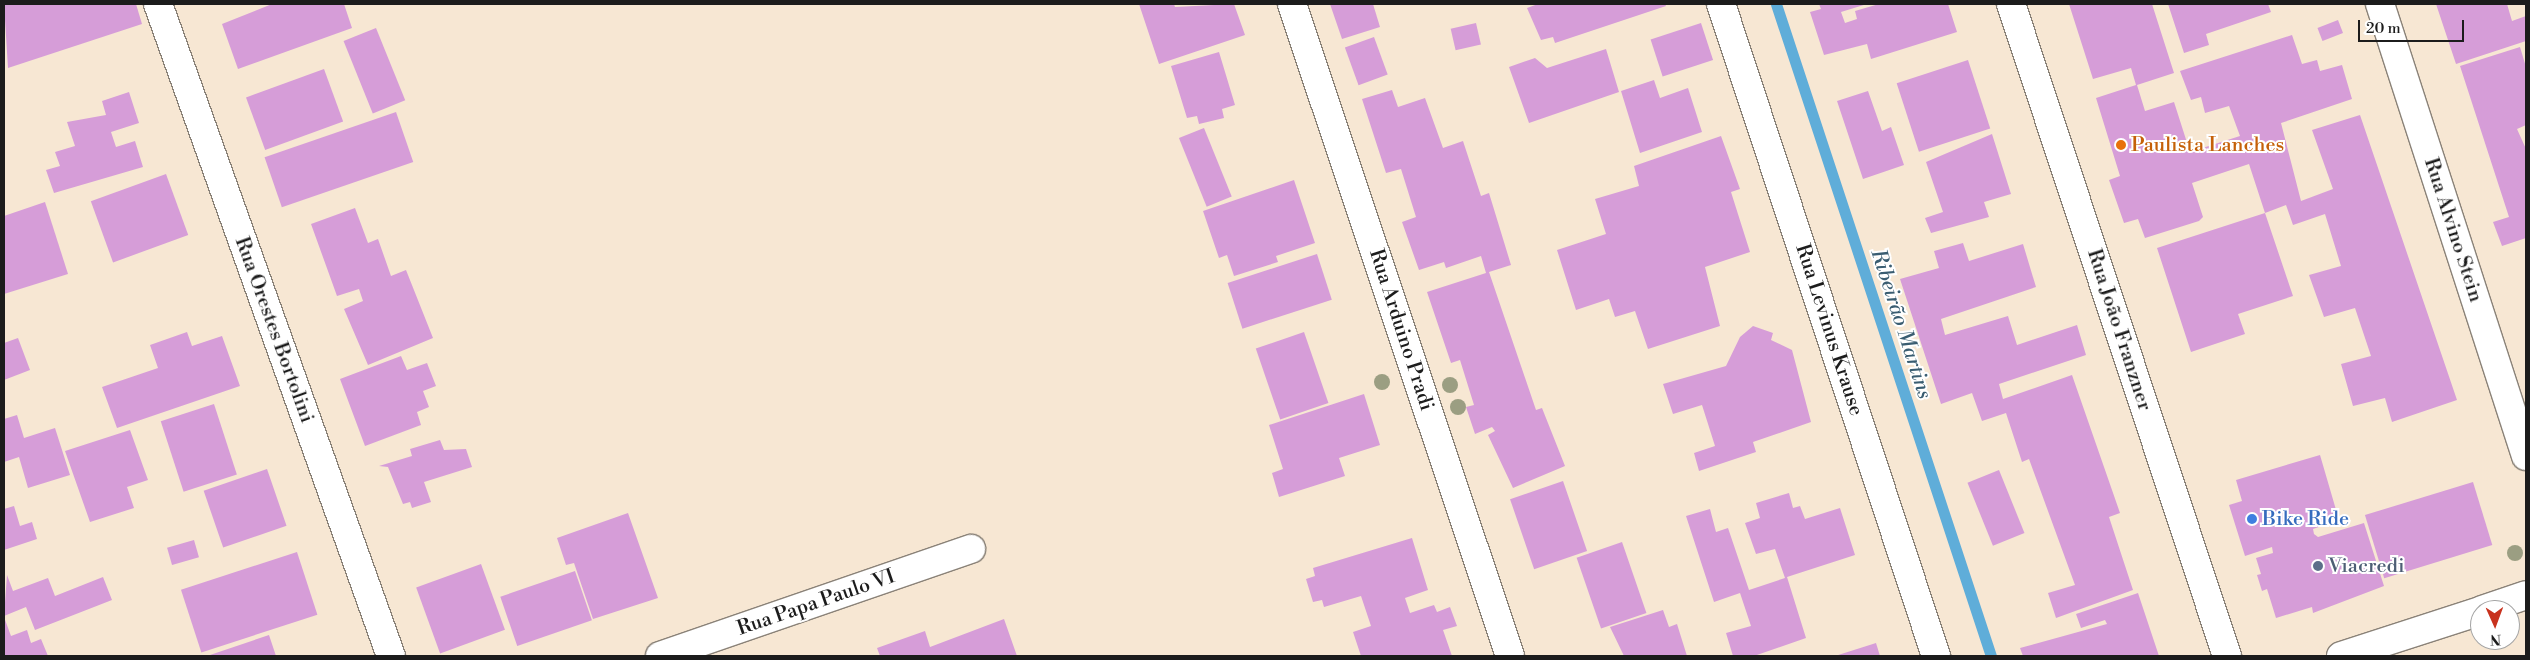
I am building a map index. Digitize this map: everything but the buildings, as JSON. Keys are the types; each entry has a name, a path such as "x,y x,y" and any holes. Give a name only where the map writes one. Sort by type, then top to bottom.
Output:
{"street":[{"name":"Rua Orestes Bortolini","path":"158,4 391,656"},
{"name":"Rua Arduino Pradi","path":"1292,4 1510,656"},
{"name":"Rua Levinus Krause","path":"1721,4 1936,656"},
{"name":"Rua João Franzner","path":"2011,4 2227,656"},
{"name":"Rua Alvino Stein","path":"2380,4 2526,456"},
{"name":"Rua Papa Paulo VI","path":"660,656 971,549"},
{"path":"2511,600 2526,595"},
{"path":"2341,656 2470,614"}],"waterway":[{"name":"Ribeirão Martins","path":"1776,4 1991,656"}],"place":[{"name":"Paulista Lanches","path":"2121,145"},
{"name":"Bike Ride","path":"2252,519"},
{"name":"Viacredi","path":"2318,566"}]}
